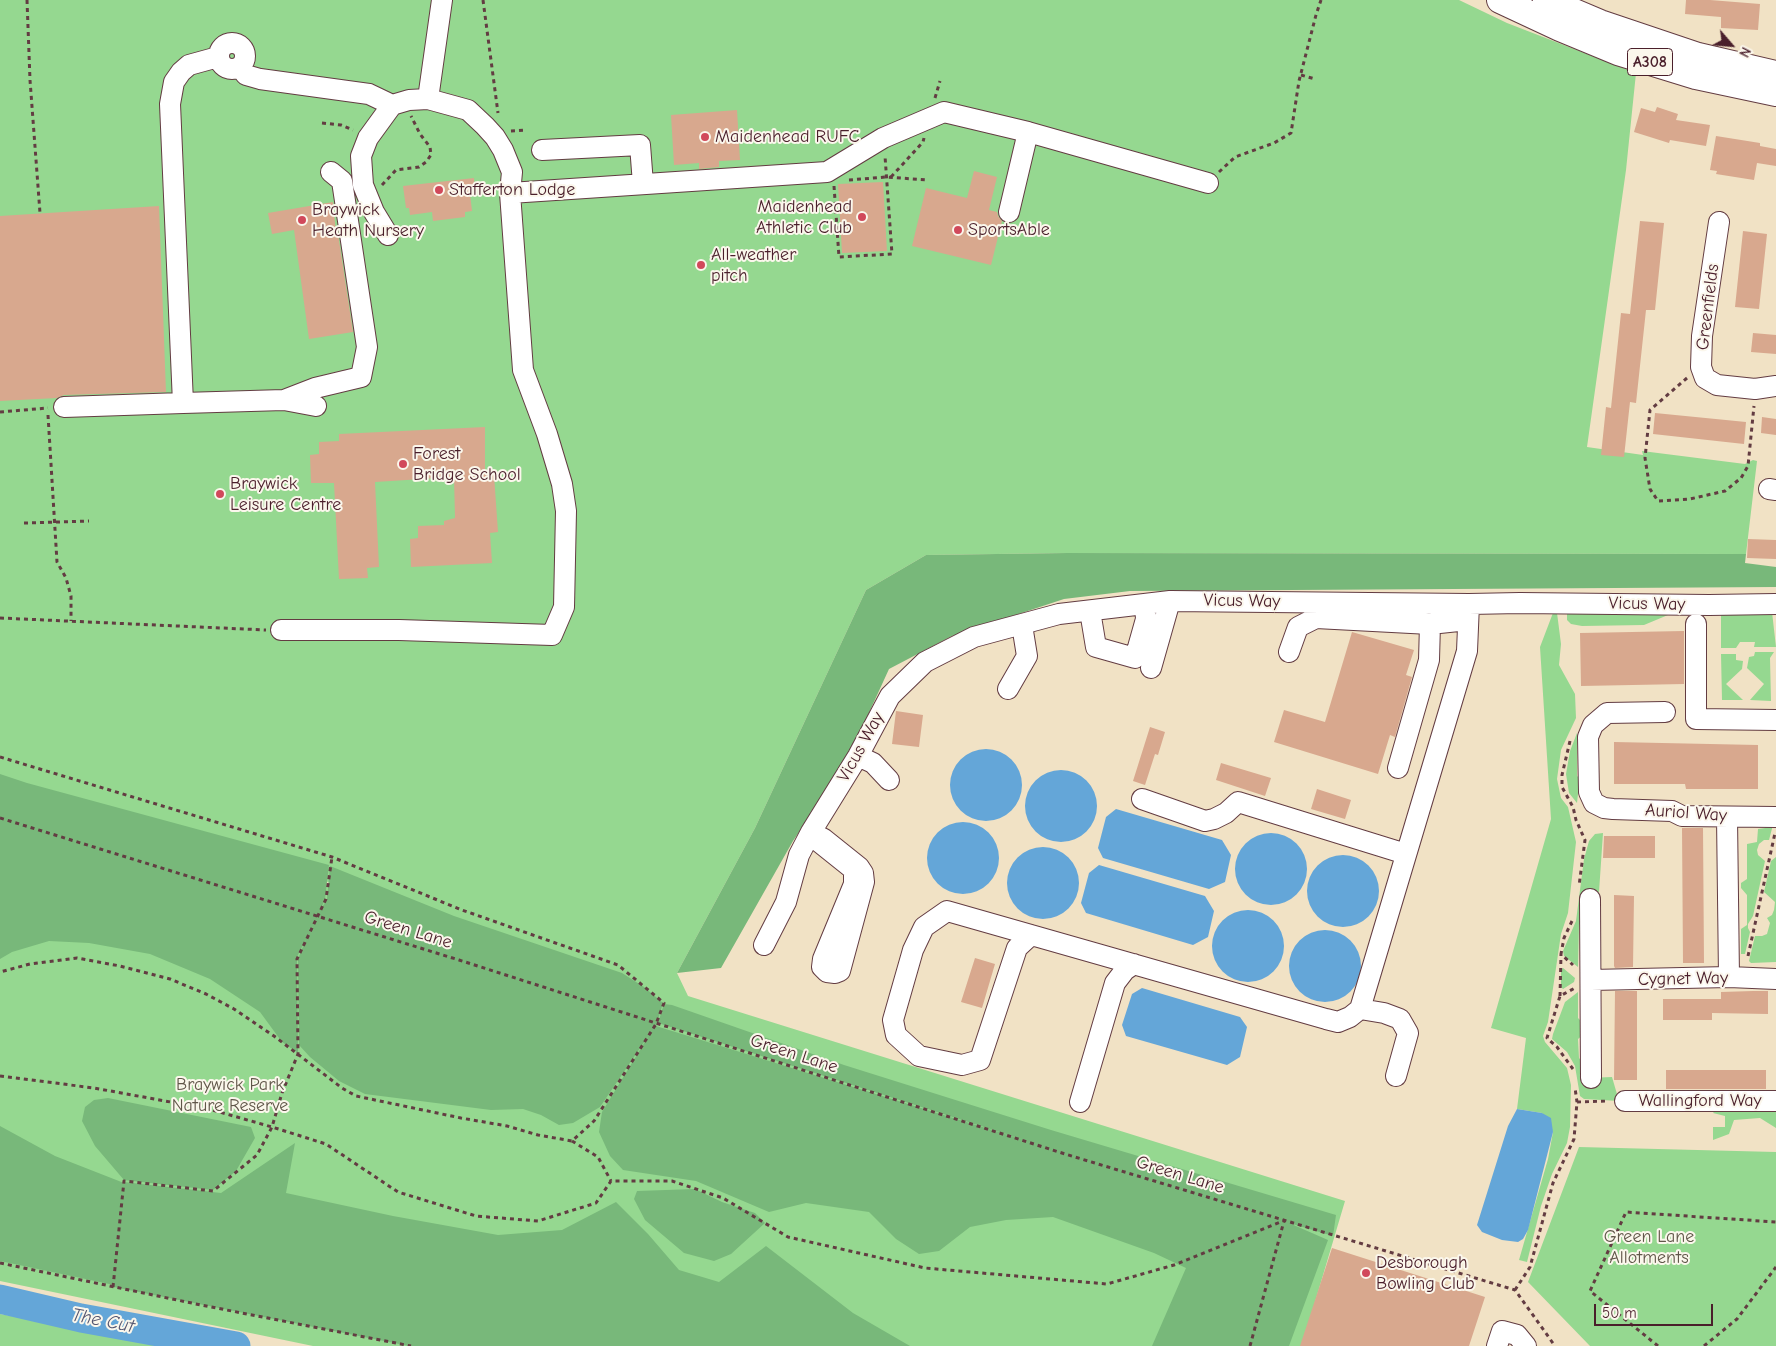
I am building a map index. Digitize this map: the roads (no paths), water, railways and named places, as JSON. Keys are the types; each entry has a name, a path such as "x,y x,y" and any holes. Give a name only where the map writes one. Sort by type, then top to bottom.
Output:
{"main road":[{"name":"A308","path":"1500,0 1618,52 1696,76 1776,94"},
{"name":"A308","path":"1546,0 1600,23 1698,56 1776,74"}],"street":[{"path":"388,235 374,212 363,185 361,156 368,138 410,101 442,0"},
{"path":"183,403 170,104 174,82 181,72 189,65 218,57 221,64 228,69 240,66 246,75 260,79 468,110 485,126 503,150 512,172 510,193 523,370 547,434 562,484 566,511 564,608 552,635 399,630 281,630"},
{"path":"510,193 643,184 830,177 883,138 944,112 1028,132 1208,183"},
{"path":"1009,212 1028,132"},
{"path":"542,150 640,145 643,184"},
{"path":"284,400 315,388 361,377 367,347 342,181 331,172"},
{"name":"Greenfields","path":"1719,222 1702,336 1701,367 1705,378 1716,385 1755,389 1776,386"},
{"path":"53,406 284,400 316,406"},
{"path":"1151,668 1170,601"},
{"name":"Vicus Way","path":"764,945 786,902 799,855 858,756 890,696 925,662 974,637 1059,614 1170,601 1468,612 1520,603 1776,604"},
{"path":"1090,611 1096,647 1135,658 1146,619 1145,604"},
{"path":"1032,935 1017,948 980,1060 962,1065 919,1056 896,1034 893,1020 913,950 924,927 947,910 1338,1022 1350,1017 1360,1009 1467,652 1468,612 1430,624 1316,618 1298,627 1289,652"},
{"path":"1398,768 1429,660 1430,624"},
{"path":"1696,624 1696,719 1776,720"},
{"path":"1008,689 1027,656 1022,625"},
{"name":"Auriol Way","path":"1665,712 1607,714 1593,724 1588,737 1589,792 1597,806 1613,809 1672,811 1682,816 1776,816"},
{"path":"858,756 873,763 888,780"},
{"path":"1142,799 1205,821 1226,813 1238,802 1406,854"},
{"path":"1727,817 1736,978"},
{"path":"811,832 859,866 863,873 864,882 840,971 834,974 822,967 823,959 854,884 854,870 819,842 811,832"},
{"path":"1580,1081 1591,980 1584,893"},
{"path":"1080,1102 1115,983 1125,970 1134,964"},
{"name":"Cygnet Way","path":"1591,980 1776,978"},
{"path":"1360,1009 1384,1013 1400,1019 1408,1034 1396,1076"},
{"name":"Wallingford Way","path":"1625,1101 1776,1101"},
{"path":"1497,1346 1502,1330 1517,1335 1526,1346"}],"water":[{"path":"986,749 1006,755 1016,765 1022,785 1016,805 1006,815 986,821 966,815 956,805 950,785 956,765 966,755"},
{"path":"1061,770 1081,776 1091,786 1097,806 1091,826 1081,836 1061,842 1041,836 1031,826 1025,806 1031,786 1041,776"},
{"path":"1116,809 1222,840 1231,855 1225,882 1209,889 1103,858 1098,848 1106,817"},
{"path":"963,822 983,828 993,838 999,858 993,878 983,888 963,894 943,888 933,878 927,858 933,838 943,828"},
{"path":"1271,833 1291,839 1301,849 1307,869 1301,889 1291,899 1271,905 1251,899 1241,889 1235,869 1241,849 1251,839"},
{"path":"1043,847 1063,853 1073,863 1079,883 1073,903 1063,913 1043,919 1023,913 1013,903 1007,883 1013,863 1023,853"},
{"path":"1343,855 1363,861 1373,871 1379,891 1373,911 1363,921 1343,927 1323,921 1313,911 1307,891 1313,871 1323,861"},
{"path":"1099,865 1205,896 1214,911 1208,937 1193,945 1086,913 1081,903 1089,873"},
{"path":"1248,910 1268,916 1278,926 1284,946 1278,966 1268,976 1248,982 1228,976 1218,966 1212,946 1218,926 1228,916"},
{"path":"1325,930 1345,936 1355,946 1361,966 1355,986 1345,996 1325,1002 1305,996 1295,986 1289,966 1295,946 1305,936"},
{"path":"1142,988 1240,1017 1247,1027 1240,1057 1227,1065 1126,1036 1122,1025 1132,994"},
{"path":"1517,1109 1542,1113 1551,1118 1553,1132 1528,1230 1523,1239 1518,1242 1502,1240 1482,1232 1477,1225 1508,1126"}],"waterway":[{"name":"The Cut","path":"0,1299 81,1318 236,1346"}],"place":[{"name":"Maidenhead RUFC","path":"705,137"},
{"name":"Stafferton Lodge","path":"439,190"},
{"name":"Maidenhead Athletic Club","path":"862,217"},
{"name":"Braywick Heath Nursery","path":"302,220"},
{"name":"SportsAble","path":"958,230"},
{"name":"All-weather pitch","path":"701,265"},
{"name":"Forest Bridge School","path":"403,464"},
{"name":"Braywick Leisure Centre","path":"220,494"},
{"name":"Desborough Bowling Club","path":"1366,1273"}],"park label":[{"name":"Braywick Park Nature Reserve","path":"230,1095"},
{"name":"Green Lane Allotments","path":"1649,1247"}]}
